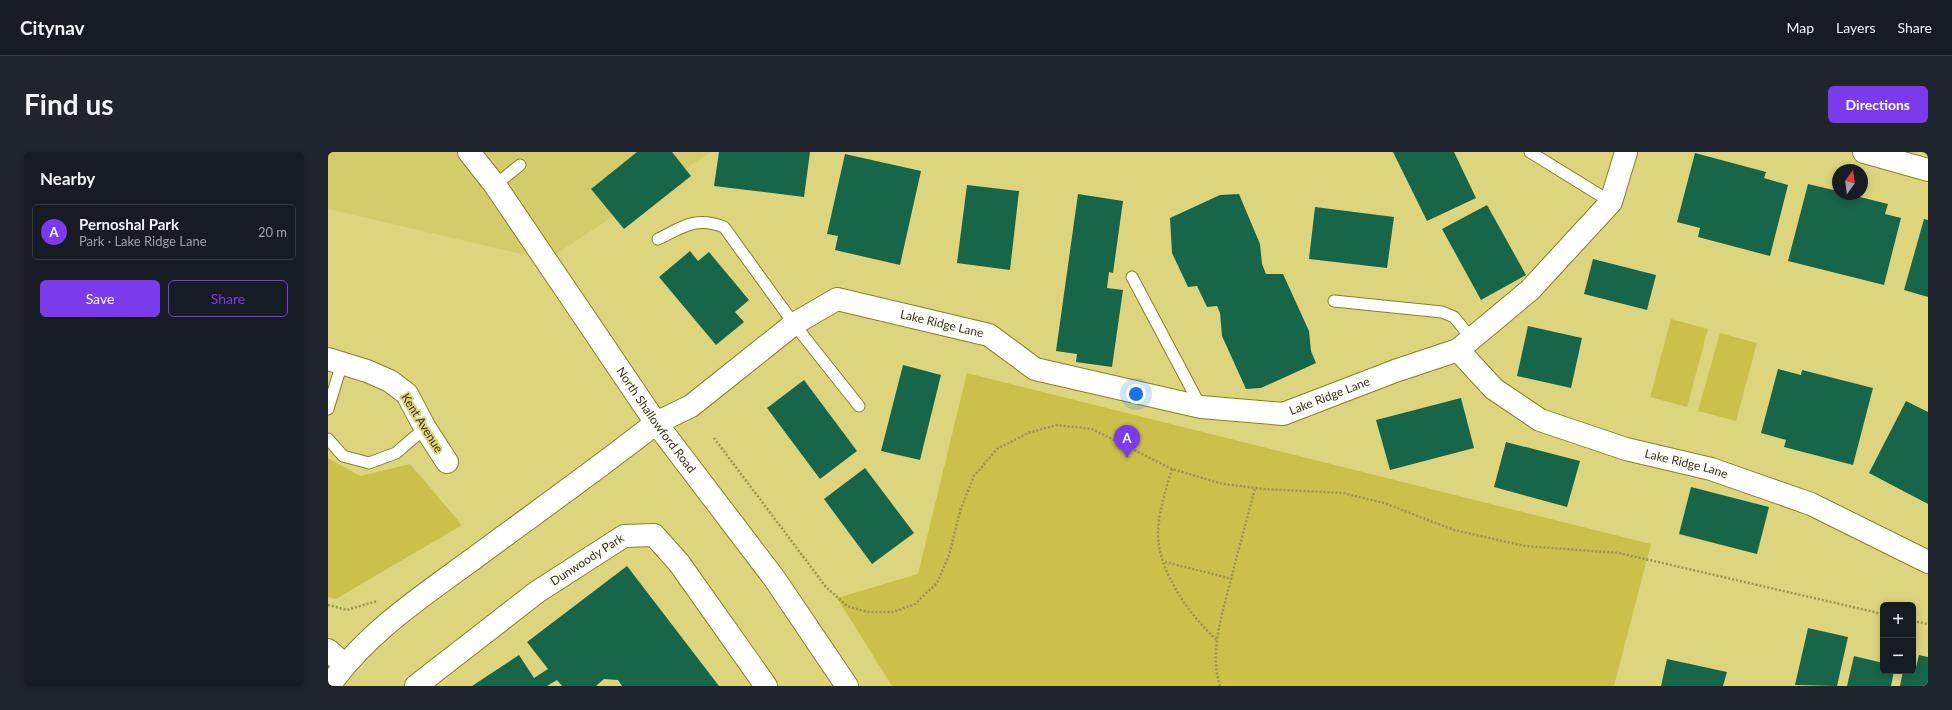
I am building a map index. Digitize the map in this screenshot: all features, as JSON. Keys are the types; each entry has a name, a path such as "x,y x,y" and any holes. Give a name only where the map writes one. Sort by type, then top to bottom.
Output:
{"street":[{"name":"North Shallowford Road","path":"470,152 495,185 656,424 774,578 839,683"},
{"name":"Lake Ridge Lane","path":"656,424 691,406 794,324 838,299 989,335 1035,369 1201,407 1282,414 1465,344 1530,290 1611,202 1626,152"},
{"path":"1864,152 1928,170"},
{"name":"Lake Ridge Lane","path":"1465,344 1494,389 1540,420 1626,449 1711,469 1811,504 1928,562"},
{"name":"Kent Avenue","path":"335,361 390,381 407,394 425,428 447,462"},
{"path":"329,686 345,665 383,626 656,424"},
{"name":"Dunwoody Park","path":"416,686 537,592 624,536 654,535 679,563 741,653 766,686"},
{"path":"328,650 345,665"}],"lane":[{"path":"1530,152 1611,202"},
{"path":"495,185 520,165"},
{"path":"658,239 691,222 712,223 724,227 794,324 859,406"},
{"path":"1132,277 1201,407"},
{"path":"1334,301 1442,312 1454,318 1465,344"},
{"path":"328,409 335,361"},
{"path":"328,439 343,456 369,463 396,453 425,428"}],"path":[{"path":"714,438 826,587 847,606 867,612 893,612 915,604 937,583 949,555 961,508 974,476 997,449 1028,433 1057,425 1092,429 1172,469 1223,484 1254,488 1343,493 1384,503 1461,532 1525,546 1619,553 1880,613"},
{"path":"1172,469 1161,512 1158,533 1165,562 1174,587 1190,611 1204,628 1218,641"},
{"path":"1220,686 1217,666 1218,641 1254,488"},
{"path":"1165,562 1232,579"},
{"path":"1916,622 1928,624"}],"shaded area":[{"path":"328,152 711,152 547,260 328,209"},
{"path":"1671,319 1708,329 1687,407 1650,397"},
{"path":"1720,333 1757,343 1736,421 1698,411"},
{"path":"967,373 1651,544 1614,686 892,686 837,598 918,574"},
{"path":"328,458 360,476 410,464 462,525 336,599 328,597"}],"building":[{"path":"637,152 672,152 691,176 624,229 591,189"},
{"path":"719,152 810,152 804,197 714,186"},
{"path":"1393,152 1454,152 1476,198 1427,221"},
{"path":"1695,153 1766,172 1764,178 1788,185 1770,256 1698,237 1700,228 1677,222"},
{"path":"845,154 921,171 900,265 835,250 838,236 827,234"},
{"path":"1808,184 1832,190 1832,200 1868,199 1888,204 1885,214 1901,218 1884,285 1788,261"},
{"path":"967,185 1019,191 1010,270 957,263"},
{"path":"1078,194 1123,201 1113,273 1109,272 1107,288 1123,290 1112,367 1076,362 1077,354 1056,351"},
{"path":"1239,194 1260,244 1262,264 1266,274 1283,274 1309,331 1311,351 1316,363 1261,388 1246,389 1222,336 1220,313 1217,306 1207,307 1197,286 1188,287 1172,253 1170,218 1220,195"},
{"path":"1487,205 1526,275 1481,300 1442,229"},
{"path":"1315,207 1394,217 1387,268 1309,259"},
{"path":"1924,219 1928,220 1928,297 1904,290"},
{"path":"690,251 698,261 709,252 749,300 735,312 744,322 716,345 659,277"},
{"path":"1593,259 1656,275 1647,310 1584,294"},
{"path":"1528,326 1582,338 1571,388 1517,376"},
{"path":"903,365 941,375 920,460 881,451"},
{"path":"1778,369 1801,375 1802,370 1873,388 1853,465 1784,447 1786,440 1761,433"},
{"path":"804,380 857,451 820,479 767,408"},
{"path":"1461,398 1474,448 1390,470 1376,420"},
{"path":"1906,401 1928,412 1928,504 1869,473"},
{"path":"1506,442 1580,461 1567,507 1494,487"},
{"path":"865,468 914,533 872,564 824,499"},
{"path":"1691,487 1769,507 1757,554 1679,534"},
{"path":"627,566 719,686 622,686 618,680 604,679 596,686 562,686 557,680 547,686 472,686 519,655 534,678 548,669 527,642"},
{"path":"1808,628 1848,637 1837,686 1795,685"},
{"path":"1919,655 1928,657 1928,686 1900,686 1902,674 1916,674"},
{"path":"1854,656 1880,662 1880,674 1893,674 1891,686 1847,686"},
{"path":"1667,659 1727,672 1723,686 1661,686"}],"place":[{"name":"Pernoshal Park","path":"1127,458"}]}
